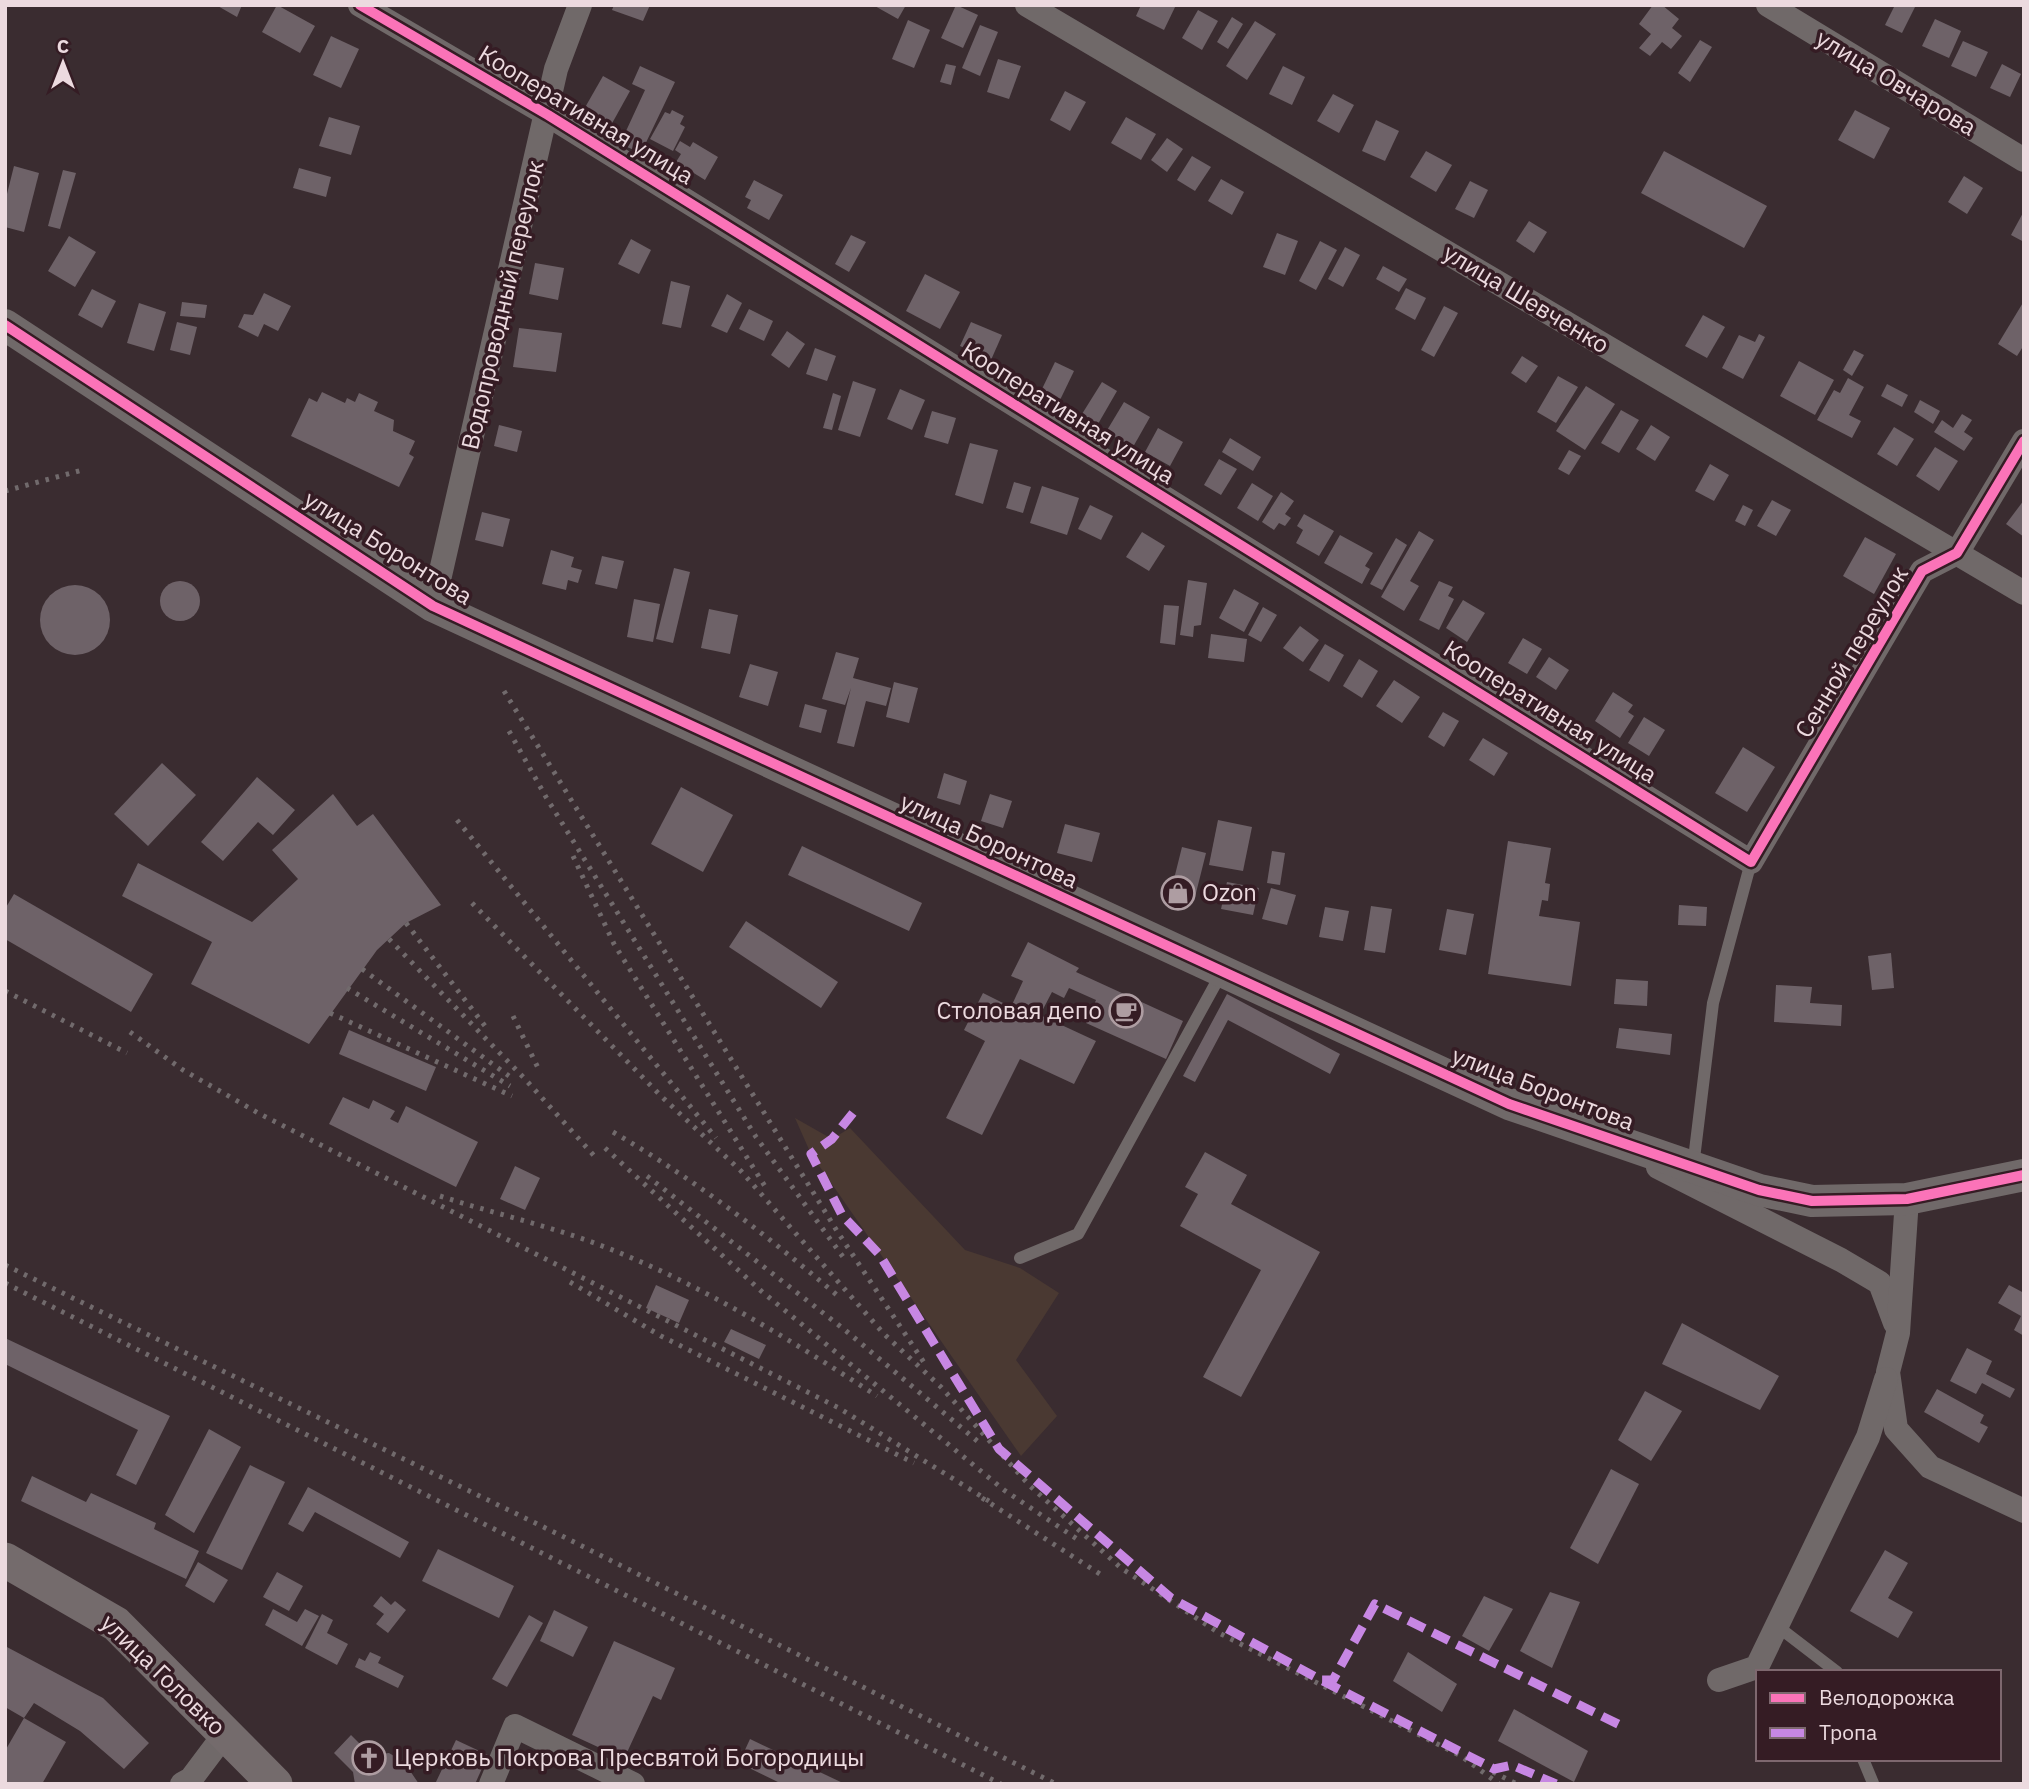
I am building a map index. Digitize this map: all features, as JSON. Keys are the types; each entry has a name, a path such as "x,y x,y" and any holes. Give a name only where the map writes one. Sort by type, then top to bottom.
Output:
{"main road":[{"name":"улица Головко","path":"5,1560 116,1624 275,1784"}],"street":[{"name":"Кооперативная улица","path":"360,5 548,115 1751,862"},
{"name":"Водопроводный переулок","path":"433,606 548,115 556,69 580,5"},
{"name":"улица Шевченко","path":"1027,5 2024,593"},
{"name":"улица Овчарова","path":"1769,5 2024,160"},
{"name":"улица Боронтова","path":"5,325 433,606 1509,1104 1759,1190 1812,1201 1907,1199 2024,1175"},
{"path":"1957,553 2024,441"},
{"name":"Сенной переулок","path":"1751,862 1922,570 1957,553"},
{"path":"1596,1133 1880,1283 1898,1333"},
{"path":"1719,1680 1757,1667 1868,1437 1898,1333 1907,1199"},
{"path":"1888,1372 1896,1429 1930,1467 2024,1511"},
{"path":"491,1784 515,1726 633,1784"},
{"path":"182,1784 191,1780 224,1735"}],"lane":[{"path":"1693,1168 1713,1003 1751,862"},
{"path":"1020,1258 1078,1234 1222,972"},
{"path":"1777,1626 1834,1670"},
{"path":"1864,1761 1873,1783"}],"shaded area":[{"path":"795,1118 832,1139 850,1128 965,1250 1020,1268 1059,1293 1016,1360 1057,1416 1021,1456 811,1154"}],"building":[{"path":"216,5 242,5 237,17"},
{"path":"277,5 315,26 300,53 262,32"},
{"path":"614,5 650,5 643,21 612,10"},
{"path":"873,5 906,5 898,19"},
{"path":"956,5 978,15 963,48 941,38"},
{"path":"1141,5 1176,5 1164,30 1136,16"},
{"path":"1653,5 1662,5 1679,19 1672,28 1682,36 1671,49 1662,42 1650,56 1639,48 1651,34 1639,24"},
{"path":"1895,5 1916,5 1902,33 1885,25"},
{"path":"1198,10 1218,21 1202,50 1182,38"},
{"path":"1232,17 1243,24 1228,49 1217,42"},
{"path":"1935,19 1961,31 1949,58 1922,46"},
{"path":"908,20 930,30 914,68 892,59"},
{"path":"1255,21 1276,34 1247,80 1226,66"},
{"path":"980,25 998,32 980,76 962,68"},
{"path":"331,36 359,49 341,88 313,75"},
{"path":"1700,40 1712,47 1690,82 1678,73"},
{"path":"1963,41 1988,52 1976,77 1951,66"},
{"path":"998,59 1021,66 1009,99 987,92"},
{"path":"946,64 956,66 951,85 940,82"},
{"path":"2002,64 2021,74 2010,97 1990,88"},
{"path":"640,66 675,82 641,153 620,144 645,90 632,84"},
{"path":"1283,66 1305,77 1292,105 1269,94"},
{"path":"603,76 630,91 610,127 583,111"},
{"path":"1065,91 1086,102 1070,131 1050,120"},
{"path":"1333,94 1354,105 1339,133 1317,121"},
{"path":"672,110 684,116 680,124 685,127 673,151 650,139 665,112 670,114"},
{"path":"1855,110 1890,128 1874,159 1838,140"},
{"path":"329,117 360,126 351,155 319,146"},
{"path":"1126,117 1156,134 1141,160 1111,143"},
{"path":"1376,120 1399,131 1385,161 1362,151"},
{"path":"1167,138 1183,149 1167,172 1151,160"},
{"path":"680,141 690,147 693,142 718,157 705,180 676,162 681,154 675,150"},
{"path":"1426,151 1452,165 1436,192 1410,177"},
{"path":"1664,151 1767,206 1744,248 1641,193"},
{"path":"1192,156 1211,167 1195,191 1177,180"},
{"path":"14,166 39,173 24,232 5,227 5,202"},
{"path":"299,168 331,177 326,197 293,188"},
{"path":"63,170 76,173 60,229 48,226"},
{"path":"1964,176 1983,188 1967,214 1948,202"},
{"path":"1221,179 1244,192 1232,215 1208,201"},
{"path":"754,180 783,195 769,220 747,208 751,200 745,197"},
{"path":"1470,181 1488,190 1474,218 1455,209"},
{"path":"2024,211 2024,242 2011,235"},
{"path":"1529,221 1547,232 1534,253 1516,241"},
{"path":"1277,233 1298,241 1285,275 1263,267"},
{"path":"851,235 866,242 849,272 835,264"},
{"path":"69,236 96,252 75,287 48,271"},
{"path":"631,239 651,250 639,274 618,264"},
{"path":"1320,241 1337,250 1316,290 1299,281"},
{"path":"1345,247 1360,255 1343,287 1328,279"},
{"path":"535,263 564,268 558,300 529,294"},
{"path":"1383,266 1407,279 1399,292 1376,279"},
{"path":"925,274 960,292 940,329 906,311"},
{"path":"671,281 690,286 681,328 662,324"},
{"path":"1406,288 1426,298 1415,320 1395,309"},
{"path":"92,289 116,301 102,328 78,315"},
{"path":"264,293 291,306 278,331 264,324 258,337 238,327 244,314 253,315"},
{"path":"727,294 742,303 727,333 711,326"},
{"path":"2024,301 2024,345 2017,356 1998,344"},
{"path":"182,302 207,305 205,318 180,316"},
{"path":"139,303 166,312 154,351 127,343"},
{"path":"1444,306 1458,313 1434,357 1421,350"},
{"path":"749,309 773,321 764,341 739,329"},
{"path":"1703,315 1725,327 1707,358 1685,346"},
{"path":"177,322 197,327 190,355 170,350"},
{"path":"971,322 1002,335 991,360 960,346"},
{"path":"519,328 562,333 556,372 513,367"},
{"path":"787,331 805,344 789,368 771,355"},
{"path":"1759,334 1765,337 1743,379 1722,368 1739,335 1755,342"},
{"path":"815,348 836,356 827,381 806,374"},
{"path":"1854,350 1864,355 1852,376 1843,370"},
{"path":"1522,356 1538,366 1526,383 1511,373"},
{"path":"1799,361 1834,380 1815,415 1780,396"},
{"path":"1055,362 1074,371 1060,400 1041,391"},
{"path":"1558,376 1578,387 1556,423 1537,412"},
{"path":"1848,378 1864,387 1849,415 1861,421 1852,438 1817,420 1834,390 1840,393"},
{"path":"853,381 876,389 860,437 838,430"},
{"path":"1102,382 1117,391 1098,424 1082,414"},
{"path":"1887,384 1908,395 1902,407 1881,396"},
{"path":"1586,386 1615,404 1585,450 1556,431"},
{"path":"900,389 925,400 912,430 887,419"},
{"path":"322,392 345,403 347,398 355,402 359,393 378,402 374,411 394,420 393,431 415,441 409,454 414,457 399,487 291,436 309,398 317,402"},
{"path":"833,393 841,396 832,430 823,428"},
{"path":"1920,400 1940,411 1933,424 1914,412"},
{"path":"1124,402 1150,417 1133,447 1106,432"},
{"path":"1621,410 1639,420 1619,453 1601,443"},
{"path":"932,411 956,418 948,444 924,437"},
{"path":"1962,414 1972,420 1964,432 1973,438 1964,451 1934,432 1942,420 1953,428"},
{"path":"499,425 522,431 517,452 494,446"},
{"path":"1651,425 1670,437 1655,461 1636,449"},
{"path":"1894,427 1914,439 1897,466 1877,454"},
{"path":"1158,428 1183,442 1170,466 1145,452"},
{"path":"1230,438 1261,457 1253,471 1222,452"},
{"path":"970,443 998,450 983,504 955,495"},
{"path":"1935,447 1958,461 1939,491 1916,476"},
{"path":"1569,450 1581,456 1569,475 1558,469"},
{"path":"1219,459 1237,469 1221,495 1204,485"},
{"path":"1710,464 1729,475 1714,501 1695,491"},
{"path":"1014,482 1031,487 1023,513 1006,508"},
{"path":"1252,483 1273,496 1258,521 1237,508"},
{"path":"1042,486 1079,498 1067,535 1030,523"},
{"path":"1281,492 1294,501 1285,514 1291,518 1285,526 1279,523 1274,530 1262,522"},
{"path":"1772,500 1791,510 1776,536 1757,526"},
{"path":"2024,500 2024,537 2006,524"},
{"path":"1090,505 1113,516 1101,540 1078,529"},
{"path":"1743,505 1753,510 1745,526 1735,521"},
{"path":"482,512 510,519 503,547 475,540"},
{"path":"1304,514 1334,531 1319,556 1296,543 1303,530 1297,526"},
{"path":"1419,531 1434,540 1410,581 1419,586 1404,611 1381,597"},
{"path":"1142,532 1165,546 1149,571 1126,557"},
{"path":"1340,535 1373,553 1365,566 1370,569 1362,584 1324,563"},
{"path":"1865,537 1896,554 1874,594 1843,576"},
{"path":"1396,538 1407,545 1382,590 1370,584"},
{"path":"551,550 574,557 571,567 582,570 578,583 568,580 566,590 542,584"},
{"path":"602,556 624,561 617,589 595,584"},
{"path":"674,568 690,572 673,643 656,639"},
{"path":"1188,580 1207,583 1201,625 1194,626 1193,637 1180,635"},
{"path":"180,581 194,587 200,601 194,615 180,621 166,615 160,601 166,587"},
{"path":"1439,581 1453,587 1448,596 1454,599 1439,630 1419,620"},
{"path":"75,585 94,591 104,601 110,620 104,639 94,649 75,655 56,649 46,639 40,620 46,601 56,591"},
{"path":"1234,589 1259,603 1244,632 1219,618"},
{"path":"634,599 660,604 653,642 627,637"},
{"path":"1463,600 1485,613 1467,642 1446,628"},
{"path":"1164,605 1179,606 1175,645 1160,643"},
{"path":"1263,607 1277,615 1261,642 1248,635"},
{"path":"709,609 738,615 730,654 701,648"},
{"path":"1300,626 1319,640 1303,662 1283,648"},
{"path":"1211,634 1247,639 1244,662 1208,658"},
{"path":"1523,638 1542,649 1527,674 1508,663"},
{"path":"1325,644 1344,655 1329,682 1309,670"},
{"path":"836,652 859,658 853,678 891,688 886,706 866,701 854,747 837,743 851,688 845,705 822,699"},
{"path":"1549,657 1569,670 1556,690 1536,677"},
{"path":"1359,659 1378,671 1362,698 1343,686"},
{"path":"750,664 778,672 768,706 739,697"},
{"path":"1394,680 1420,697 1402,723 1376,706"},
{"path":"894,682 918,688 909,723 886,717"},
{"path":"1613,692 1633,705 1628,712 1634,716 1620,738 1595,721"},
{"path":"805,704 827,710 821,733 799,727"},
{"path":"1443,712 1459,721 1444,747 1428,737"},
{"path":"1644,717 1665,730 1649,756 1628,743"},
{"path":"1483,738 1508,753 1494,776 1469,760"},
{"path":"1743,747 1775,767 1747,812 1715,793"},
{"path":"162,763 196,795 148,846 114,814"},
{"path":"944,773 967,781 960,805 937,798"},
{"path":"257,777 295,810 273,835 258,822 223,861 201,842"},
{"path":"681,787 733,815 703,872 651,844"},
{"path":"333,794 357,826 373,814 441,905 406,923 377,950 309,1044 191,984 212,942 122,896 138,863 252,922 298,879 272,850"},
{"path":"990,794 1012,801 1003,828 981,821"},
{"path":"1218,820 1252,827 1243,871 1209,865"},
{"path":"1065,824 1100,833 1092,862 1057,853"},
{"path":"1508,841 1551,848 1545,883 1550,884 1548,901 1542,900 1539,916 1580,922 1571,986 1488,974"},
{"path":"802,846 922,903 909,931 788,875"},
{"path":"1182,847 1206,853 1194,901 1170,895"},
{"path":"1272,851 1285,853 1280,885 1267,883"},
{"path":"1227,882 1259,888 1253,915 1221,909"},
{"path":"1271,888 1296,895 1287,925 1262,919"},
{"path":"14,894 153,974 131,1012 5,939 5,909"},
{"path":"1679,905 1707,907 1706,926 1678,925"},
{"path":"1371,906 1392,909 1385,953 1364,950"},
{"path":"1325,907 1349,911 1343,941 1319,937"},
{"path":"1447,909 1474,914 1466,955 1439,950"},
{"path":"746,921 838,982 821,1008 729,947"},
{"path":"1028,942 1079,968 1076,972 1183,1021 1166,1059 1086,1023 1096,1000 1069,988 1064,998 1052,992 1040,1015 1096,1041 1074,1084 1020,1059 982,1135 946,1118 985,1041 964,1030 983,993 1011,1007 1023,981 1011,976"},
{"path":"1891,953 1894,988 1872,990 1868,956"},
{"path":"1616,979 1648,981 1647,1006 1614,1004"},
{"path":"1776,985 1812,987 1810,1003 1842,1005 1841,1026 1774,1022"},
{"path":"1227,994 1340,1054 1330,1074 1228,1020 1195,1082 1183,1076"},
{"path":"1619,1028 1672,1034 1670,1055 1616,1048"},
{"path":"349,1030 436,1067 426,1091 339,1054"},
{"path":"343,1097 369,1109 373,1100 395,1111 390,1119 398,1123 406,1106 478,1142 456,1187 329,1124"},
{"path":"1205,1152 1247,1175 1231,1204 1320,1252 1241,1397 1203,1377 1261,1270 1180,1226 1198,1194 1185,1187"},
{"path":"515,1166 540,1178 525,1210 500,1199"},
{"path":"656,1285 689,1300 679,1323 646,1308"},
{"path":"2009,1285 2024,1293 2024,1336 2014,1330 2021,1316 1998,1303"},
{"path":"1682,1323 1779,1376 1760,1410 1662,1364"},
{"path":"731,1329 766,1345 759,1359 724,1342"},
{"path":"5,1338 170,1416 136,1485 116,1475 138,1430 5,1364"},
{"path":"1967,1348 1992,1361 1986,1374 2015,1389 2010,1398 1982,1383 1976,1394 1950,1381"},
{"path":"1937,1389 1984,1415 1980,1423 1988,1427 1979,1443 1924,1412"},
{"path":"1645,1391 1682,1411 1651,1461 1618,1440"},
{"path":"209,1429 241,1447 194,1533 165,1515"},
{"path":"250,1465 285,1482 242,1570 206,1553"},
{"path":"1611,1469 1639,1484 1598,1564 1570,1548"},
{"path":"32,1476 86,1502 91,1493 156,1523 154,1529 199,1551 186,1579 21,1501"},
{"path":"308,1487 409,1542 400,1558 315,1512 303,1532 288,1524"},
{"path":"438,1549 514,1586 499,1618 422,1581"},
{"path":"1885,1550 1908,1563 1888,1598 1913,1612 1898,1638 1850,1611"},
{"path":"198,1562 228,1580 214,1603 185,1586"},
{"path":"277,1572 303,1586 289,1611 263,1597"},
{"path":"1550,1592 1580,1602 1552,1668 1520,1651"},
{"path":"381,1596 391,1605 395,1601 406,1610 388,1633 376,1624 384,1614 373,1606"},
{"path":"1484,1596 1513,1609 1489,1651 1462,1636"},
{"path":"273,1609 297,1622 305,1609 319,1616 302,1646 265,1625"},
{"path":"554,1610 588,1627 573,1657 540,1641"},
{"path":"322,1614 333,1620 327,1633 348,1644 337,1665 305,1648"},
{"path":"529,1615 543,1623 507,1687 492,1679"},
{"path":"614,1641 675,1668 661,1700 653,1696 624,1759 572,1735"},
{"path":"5,1646 103,1698 149,1743 124,1769 80,1731 34,1703 24,1718 5,1707"},
{"path":"370,1652 381,1657 378,1663 404,1676 398,1688 355,1667 359,1658 365,1661"},
{"path":"1408,1652 1457,1684 1442,1712 1393,1681"},
{"path":"1514,1709 1588,1751 1574,1782 1498,1741"},
{"path":"24,1718 66,1742 42,1784 5,1784 5,1751"},
{"name":"Церковь Покрова Пресвятой Богородицы","path":"351,1735 371,1755 389,1753 404,1762 419,1784 355,1784 353,1772 334,1753"},
{"path":"750,1739 845,1784 782,1784 739,1763"},
{"path":"456,1740 488,1755 475,1784 435,1784"}],"railway":[{"path":"5,491 86,469"},
{"path":"504,691 837,1231 925,1364"},
{"path":"509,731 546,797 756,1137 846,1261"},
{"path":"457,820 716,1138"},
{"path":"573,856 614,944 766,1188"},
{"path":"472,903 661,1096 741,1171 884,1334 941,1387 1030,1486 1121,1568 1219,1633 1461,1756 1499,1784"},
{"path":"406,923 485,1026"},
{"path":"389,939 525,1079 597,1159"},
{"path":"362,969 509,1076"},
{"path":"347,988 510,1086"},
{"path":"5,991 127,1053"},
{"path":"330,1013 512,1096"},
{"path":"513,1016 539,1070"},
{"path":"130,1032 183,1070 260,1114 839,1408 989,1501"},
{"path":"613,1132 673,1169 729,1209 838,1296"},
{"path":"605,1148 760,1290 1004,1490 1080,1541"},
{"path":"647,1176 845,1330 982,1445"},
{"path":"440,1196 578,1237 670,1275 741,1312 877,1396"},
{"path":"5,1265 564,1537 1056,1784"},
{"path":"570,1282 661,1336 914,1463"},
{"path":"5,1283 1001,1784"},
{"path":"982,1498 1103,1576"},
{"path":"1493,1772 1517,1784"}],"marked path":[{"path":"853,1113 832,1139 811,1154 842,1215 879,1254 999,1449 1171,1598 1321,1680 1333,1680 1375,1604 1622,1726"},
{"path":"1323,1681 1494,1769 1512,1765 1556,1784"}],"cycle path":[{"path":"360,5 548,115 1751,862 1922,571 1957,553 2024,441"},
{"path":"5,325 433,606 1509,1104 1759,1190 1812,1201 1907,1199 2024,1175"}],"place":[{"name":"Ozon","path":"1178,893"},
{"name":"Столовая депо","path":"1126,1011"},
{"name":"Церковь Покрова Пресвятой Богородицы","path":"369,1758"}]}
